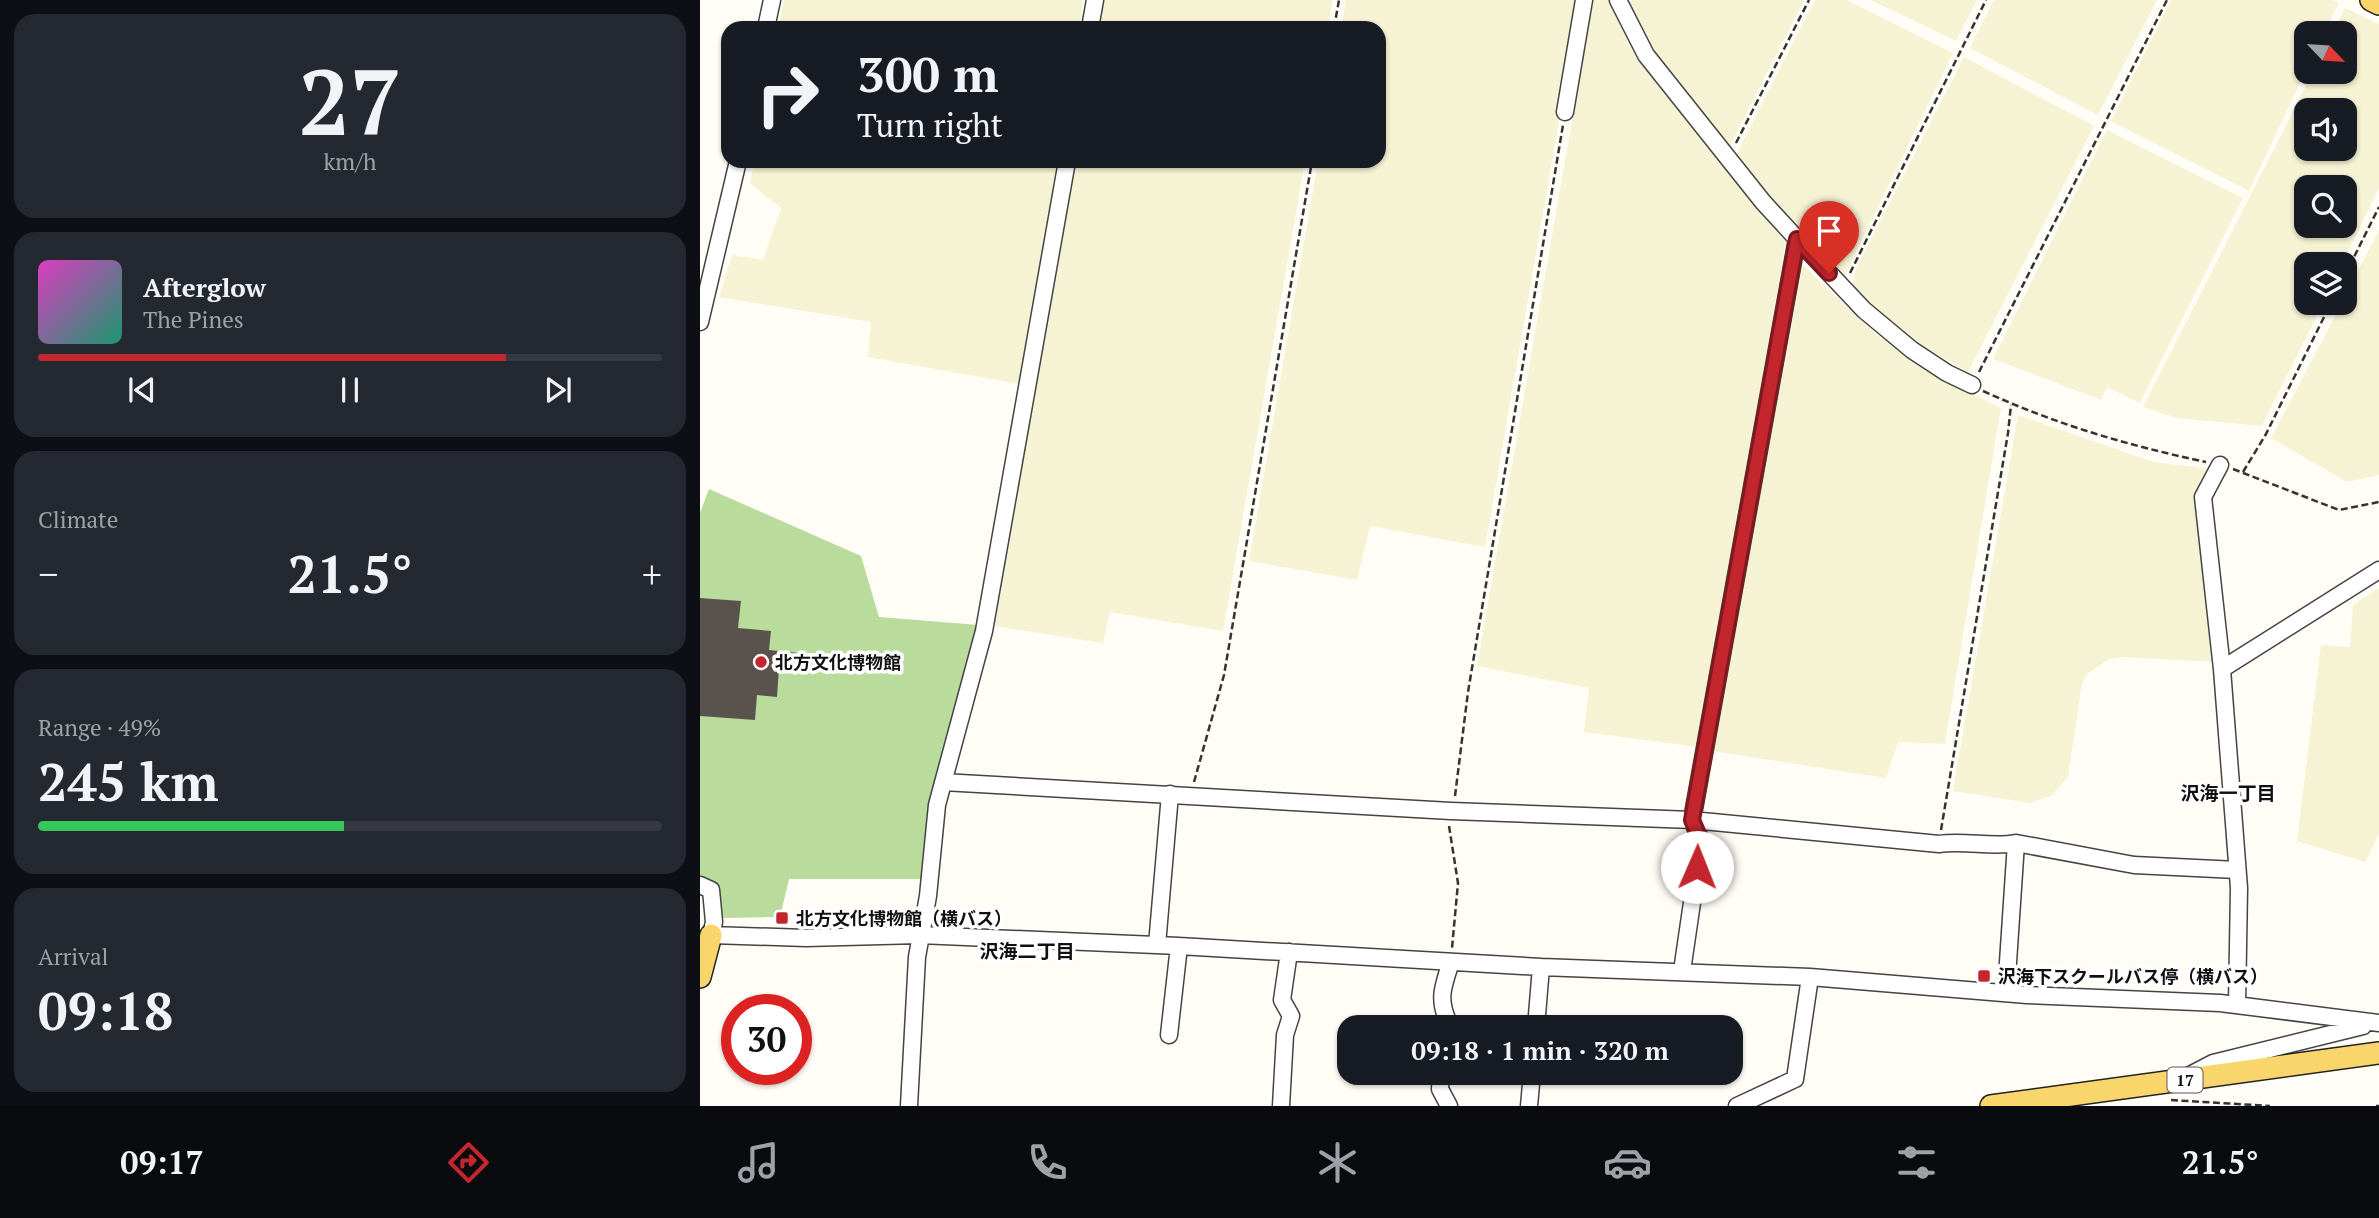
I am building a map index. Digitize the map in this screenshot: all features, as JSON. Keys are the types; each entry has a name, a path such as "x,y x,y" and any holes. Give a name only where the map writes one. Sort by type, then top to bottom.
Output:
{"main road":[{"path":"2371,0 2379,4"},
{"path":"700,977 711,935"},
{"name":"17","path":"1991,1106 2379,1054"}],"street":[{"path":"768,21 772,0"},
{"path":"1091,21 1095,0"},
{"path":"1566,111 1584,0"},
{"path":"1618,0 1646,55 1797,239 1864,310 1912,350 1947,373 1972,385"},
{"path":"700,322 736,168"},
{"path":"909,1106 919,935 928,896 937,805 984,631 1066,168"},
{"path":"1682,971 1701,841 1692,820 1797,239"},
{"path":"2220,465 2203,497 2222,669 2239,888 2237,1005"},
{"path":"2222,669 2379,570"},
{"path":"943,782 1451,811 1692,820 1939,844 1958,841 2007,845 2016,843 2134,865 2237,870"},
{"path":"1157,945 1170,794"},
{"path":"2006,992 2016,843"},
{"path":"700,885 711,890 714,922 711,935 919,935 1179,946 1541,967 1810,977 2027,995 2237,1005 2377,1023"},
{"path":"1169,1035 1179,946"},
{"path":"1281,1106 1286,1035 1291,1016 1282,1000 1289,952"},
{"path":"1444,1015 1441,1009 1451,962"},
{"path":"1537,1015 1541,967"},
{"path":"1737,1106 1795,1079 1810,977"},
{"path":"2180,1081 2213,1062 2377,1023"},
{"path":"1440,1085 1449,1106"},
{"path":"1530,1106 1531,1085"}],"path":[{"path":"1335,21 1339,0"},
{"path":"1728,158 1809,0"},
{"path":"1845,289 1853,265 1986,0"},
{"path":"2167,0 1972,385 2033,414 2125,444 2243,472 2339,510 2379,502"},
{"path":"1451,962 1458,883 1449,827 1451,811 1457,784 1468,692 1566,111"},
{"path":"1191,795 1224,675 1311,168"},
{"path":"2356,252 2379,207"},
{"path":"2243,472 2266,433 2325,315"},
{"path":"1939,844 2011,403"},
{"path":"2166,1100 2270,1106"}],"shaded area":[{"path":"784,0 1083,0 1080,21 780,21"},
{"path":"1103,0 1333,0 1329,21 1099,21"},
{"path":"1346,0 1580,0 1485,547 1370,526 1357,580 1249,561 1317,168 1386,168 1386,21 1342,21"},
{"path":"1593,0 1612,0 1722,162 1786,240 1699,747 1584,732 1589,688 1477,666"},
{"path":"1632,0 1804,0 1729,148 1649,47 1629,4"},
{"path":"1815,0 1847,0 1953,53 1843,279 1763,193 1736,155"},
{"path":"1871,0 1977,0 1956,41"},
{"path":"1994,0 2157,0 2098,115 1970,48"},
{"path":"2171,0 2333,0 2339,3 2330,21 2294,21 2294,84 2299,84 2249,191 2111,121"},
{"path":"2345,8 2379,24 2379,188 2357,233 2357,175 2294,175 2294,238 2355,238 2348,252 2294,252 2294,315 2317,315 2262,426 2177,418 2143,407 2294,109 2294,161 2357,161 2357,98 2300,98 2307,84 2357,84 2357,21 2338,21"},
{"path":"1964,57 2094,126 1968,372 1916,342 1852,289 1856,269"},
{"path":"2107,130 2243,198 2140,403 2107,387 2101,400 1993,359"},
{"path":"753,168 1056,168 1020,384 868,357 871,322 719,297 732,255 763,260 781,208 750,183"},
{"path":"1073,168 1304,168 1223,631 1110,612 1103,643 994,626"},
{"path":"2379,230 2379,475 2347,482 2271,438 2336,315 2357,315 2357,273"},
{"path":"1803,265 1870,329 1918,366 2001,408 1945,744 1898,742 1886,778 1712,751"},
{"path":"2018,415 2154,462 2210,469 2198,498 2212,662 2121,657 2109,659 2087,674 2082,683 2068,777 2052,795 2031,803 1953,791"},
{"path":"2379,588 2379,834 2365,862 2297,841 2321,645 2350,647 2353,605"}],"green space":[{"path":"709,489 861,556 879,617 979,625 926,879 789,879 780,917 721,918 719,888 700,878 700,513"}],"building":[{"name":"北方文化博物館","path":"700,598 741,601 738,628 771,631 769,650 798,653 797,669 779,668 777,697 757,695 755,720 700,716"}],"place":[{"name":"北方文化博物館","path":"761,662"},
{"name":"北方文化博物館（横バス）","path":"782,918"},
{"name":"沢海下スクールバス停（横バス）","path":"1984,976"}],"district":[{"name":"沢海一丁目","path":"2228,792"},
{"name":"沢海二丁目","path":"1027,950"}],"route":[{"path":"1697,867 1701,841 1692,820 1797,239 1829,273"}]}
